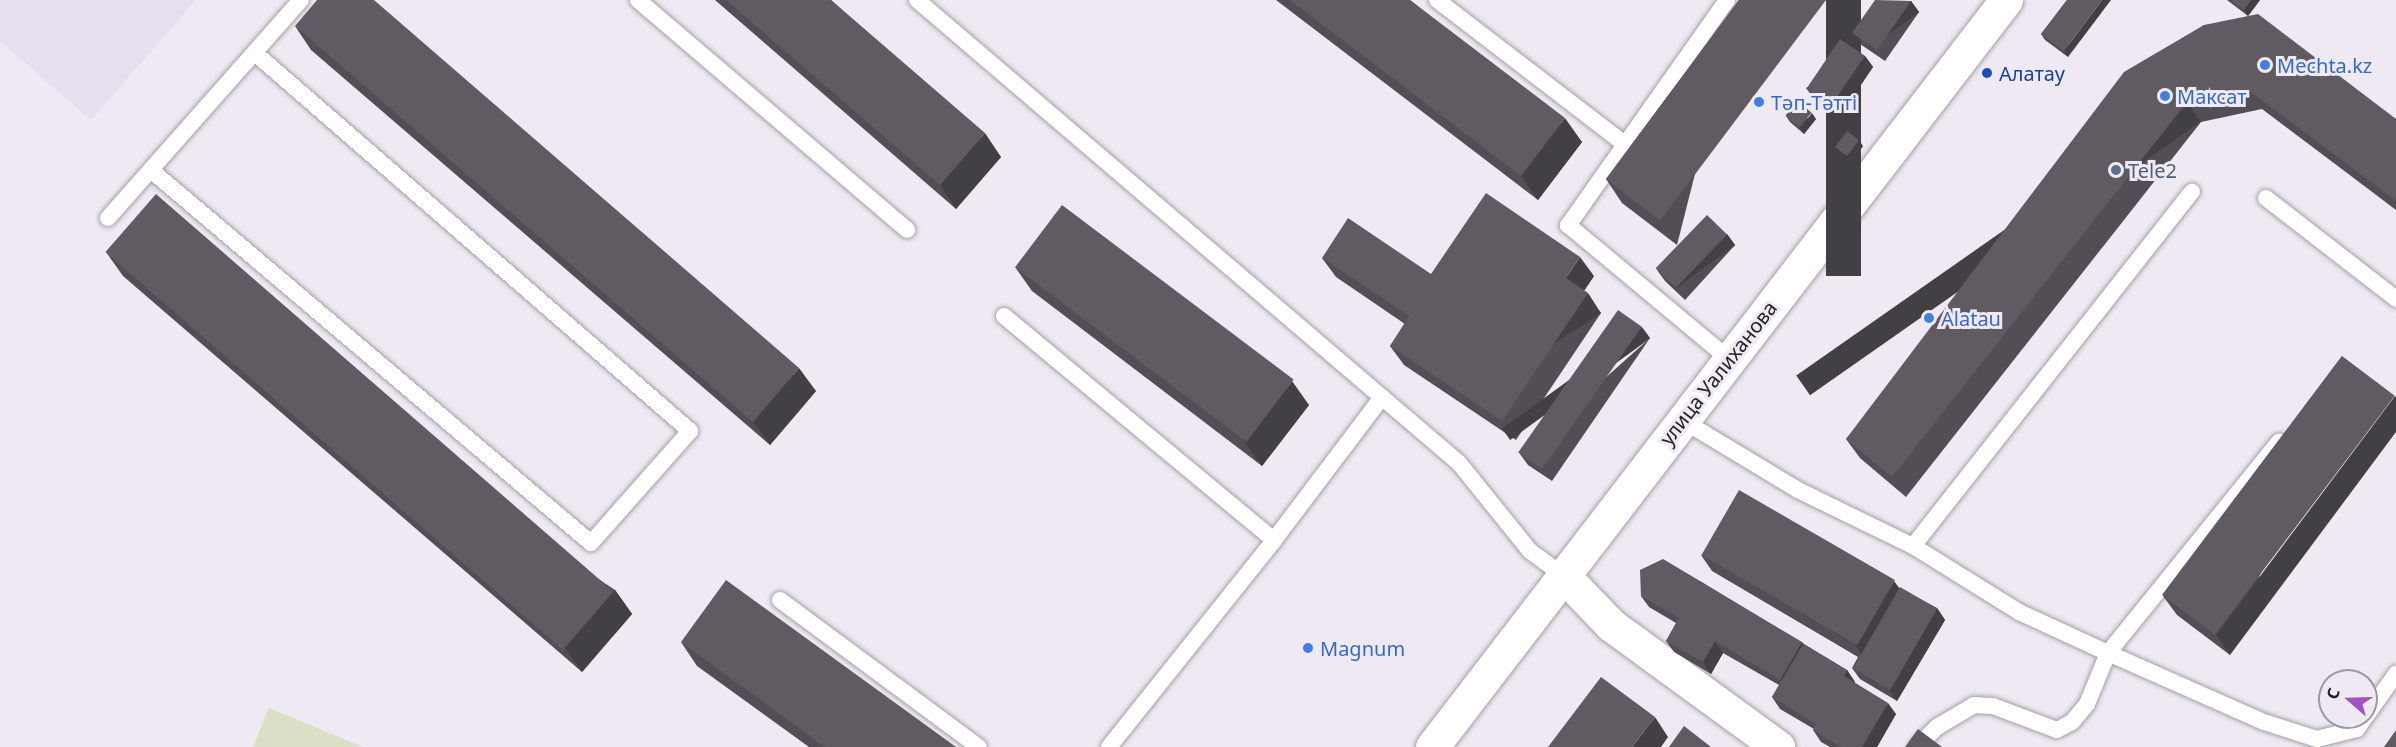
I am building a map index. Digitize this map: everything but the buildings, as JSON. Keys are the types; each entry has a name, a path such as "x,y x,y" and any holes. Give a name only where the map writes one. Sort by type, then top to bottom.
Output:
{"main road":[{"name":"улица Уалиханова","path":"1432,747 2006,0"},
{"path":"1564,576 1611,625 1778,747"}],"lane":[{"path":"108,218 301,0"},
{"path":"638,0 907,230"},
{"path":"917,0 1459,463 1530,551 1564,576"},
{"path":"1437,0 1627,146"},
{"path":"1727,0 1627,146 1568,225 1729,358"},
{"path":"152,171 591,543 690,431 255,54"},
{"path":"1913,546 2192,192"},
{"path":"2266,198 2396,299"},
{"path":"1004,316 1274,540"},
{"path":"1108,747 1274,540 1382,397"},
{"path":"1682,420 1798,490 1913,546 2019,612 2108,653 2264,722 2318,739 2357,729"},
{"path":"1917,747 1937,727 1974,705 1993,706 2057,730 2072,722 2087,704 2108,653 2287,432"},
{"path":"780,600 979,747"},
{"path":"2378,699 2396,674"}],"shaded area":[{"path":"0,0 196,0 91,120 0,41"}],"green space":[{"path":"269,708 363,747 253,747"}],"place":[{"name":"Mechta.kz","path":"2265,65"},
{"name":"Алатау","path":"1987,73"},
{"name":"Максат","path":"2165,96"},
{"name":"Тәп-Тәтті","path":"1759,102"},
{"name":"Tele2","path":"2116,170"},
{"name":"Alatau","path":"1929,318"},
{"name":"Magnum","path":"1308,648"}]}
